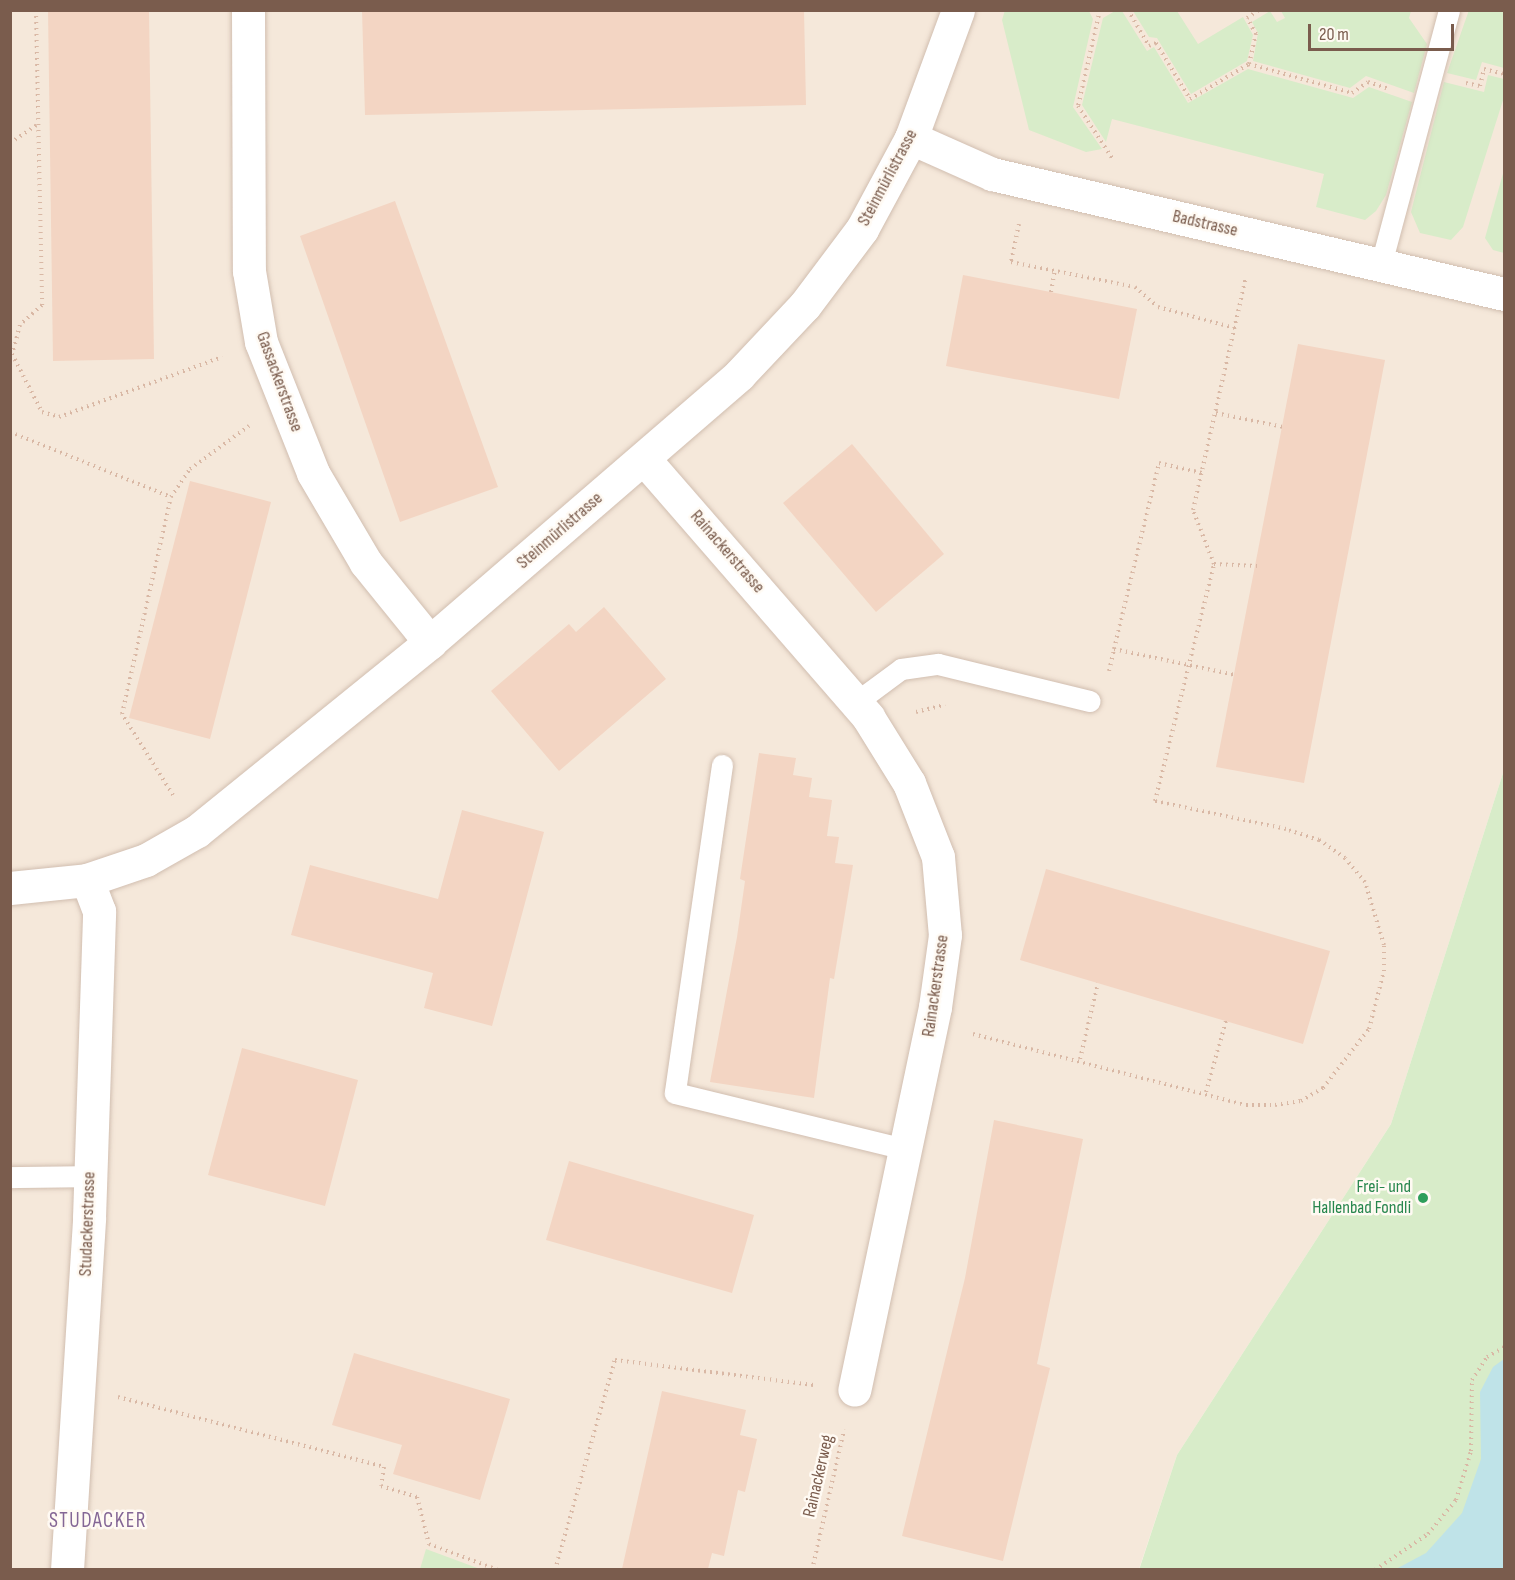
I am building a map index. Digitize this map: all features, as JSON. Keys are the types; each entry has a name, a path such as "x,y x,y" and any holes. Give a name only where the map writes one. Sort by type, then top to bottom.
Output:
{"street":[{"name":"Gassackerstrasse","path":"248,10 249,271 261,342 313,473 366,563 430,642"},
{"name":"Steinmürlistrasse","path":"10,888 87,880 146,860 197,831 430,642 739,375 805,305 862,229 911,138 958,10"},
{"name":"Badstrasse","path":"911,138 951,159 1027,182 1504,294"},
{"name":"Rainackerstrasse","path":"644,459 855,702 909,783 938,858 945,935 931,1024 854,1390"},
{"name":"Studackerstrasse","path":"67,1569 80,1386 99,911 87,880"}],"lane":[{"path":"1381,264 1449,10"},
{"path":"855,702 901,669 938,664 1090,701"},
{"path":"722,765 675,1093 905,1149"},
{"path":"10,1177 90,1176"}],"path":[{"path":"36,10 42,304 20,326 12,354 42,412 59,417 261,342"},
{"path":"1100,10 1078,106 1117,164 1110,201"},
{"path":"1128,10 1149,46 1156,43 1190,99 1249,64 1256,34 1247,18 1259,10"},
{"path":"1249,64 1352,93 1368,82 1426,100"},
{"path":"1476,85 1480,86 1484,69 1504,74"},
{"path":"10,143 38,125"},
{"path":"1027,182 1011,262 1135,287 1158,307 1235,328"},
{"path":"931,1024 1080,1059 1206,1092 1246,1105 1275,1105 1300,1101 1323,1088 1369,1029 1384,971 1384,945 1365,882 1345,858 1319,840 1155,801 1186,665 1214,564 1193,510 1255,235"},
{"path":"1051,292 1055,270"},
{"path":"175,798 122,714 171,497 190,469 283,401"},
{"path":"1216,413 1283,427"},
{"path":"10,432 171,497"},
{"path":"1114,649 1159,463 1202,473"},
{"path":"1214,564 1257,566"},
{"path":"1186,665 1235,675"},
{"path":"1080,1059 1098,983"},
{"path":"1206,1092 1226,1021"},
{"path":"1375,1569 1428,1534 1456,1500 1471,1451 1472,1380 1487,1357 1504,1347"},
{"path":"555,1569 615,1360 854,1390"},
{"path":"80,1386 384,1467 381,1486 417,1497 429,1544 498,1569"},
{"name":"Rainackerweg","path":"812,1569 854,1390"}],"shaded area":[{"path":"11,11 1504,11 1504,770 1391,1124 1177,1455 1139,1569 11,1570"}],"green space":[{"path":"1005,10 1089,11 1093,19 1073,107 1102,149 1086,152 1029,130 1002,20"},
{"path":"1469,10 1504,11 1504,68 1482,62 1476,80 1447,73"},
{"path":"1115,11 1122,11 1147,51 1154,47 1188,103 1248,69 1353,98 1369,87 1412,102 1386,195 1376,211 1365,220 1316,207 1324,174 1112,119 1106,142 1082,105 1103,18"},
{"path":"1133,11 1177,11 1198,44 1243,17 1253,35 1247,61 1191,94 1157,38 1149,37"},
{"path":"1270,11 1277,22 1285,18 1281,11 1411,11 1409,18 1427,44 1414,93 1366,76 1350,88 1253,61 1258,33 1252,22"},
{"path":"1488,75 1504,79 1504,97 1463,227 1451,240 1420,233 1411,212 1444,82 1484,92"},
{"path":"1504,170 1504,253 1493,250 1485,238"},
{"name":"Frei- und Hallenbad Fondli","path":"1504,770 1504,1569 1139,1570 1177,1455 1391,1124"},
{"path":"426,1549 480,1569 420,1569"}],"water":[{"path":"1504,1359 1504,1569 1396,1569 1426,1553 1462,1513 1481,1459 1480,1392 1493,1367"}],"building":[{"path":"48,10 149,10 154,359 53,361"},
{"path":"362,10 804,10 806,105 365,115"},
{"path":"395,201 498,487 400,522 300,236"},
{"path":"963,275 1137,309 1119,399 946,366"},
{"path":"1298,344 1385,360 1304,783 1216,767"},
{"path":"852,444 944,554 876,612 783,503"},
{"path":"190,481 271,502 210,739 129,718"},
{"path":"604,607 666,679 559,771 491,691 569,624 576,632"},
{"path":"759,753 796,758 793,775 812,778 809,797 832,800 827,836 839,837 835,863 853,865 834,979 830,978 814,1098 710,1082 737,937 745,881 740,879"},
{"path":"462,810 544,832 492,1026 424,1008 433,973 291,935 310,865 438,899"},
{"path":"1046,869 1330,951 1303,1044 1020,960"},
{"path":"242,1048 358,1080 325,1206 208,1175"},
{"path":"994,1120 1083,1139 1037,1364 1050,1368 1003,1561 902,1536 965,1278"},
{"path":"569,1161 754,1215 732,1293 546,1240"},
{"path":"354,1353 510,1399 480,1500 393,1474 402,1445 332,1425"},
{"path":"662,1391 746,1410 740,1435 757,1439 745,1492 738,1490 724,1556 712,1553 708,1569 622,1569"}],"place":[{"name":"Frei- und Hallenbad Fondli","path":"1423,1198"}],"district":[{"name":"STUDACKER","path":"98,1521"}]}
